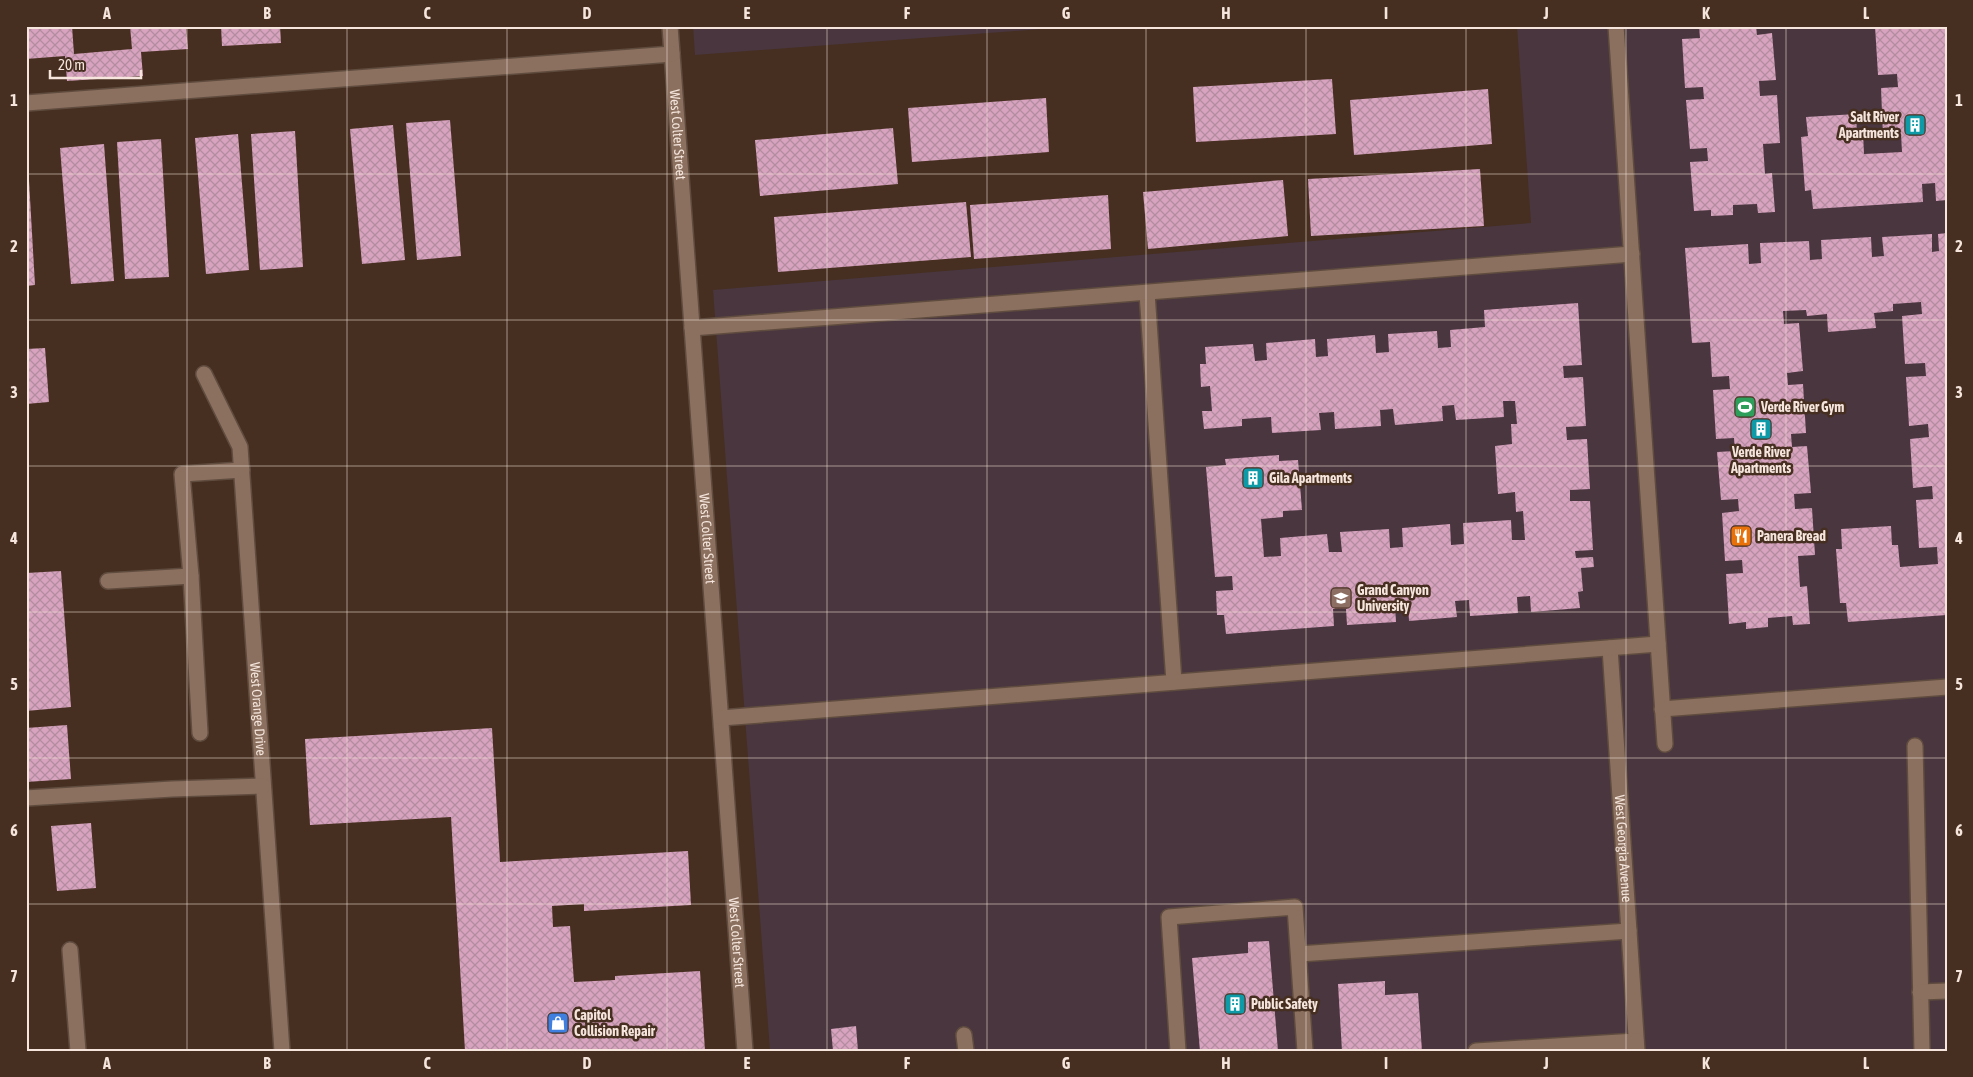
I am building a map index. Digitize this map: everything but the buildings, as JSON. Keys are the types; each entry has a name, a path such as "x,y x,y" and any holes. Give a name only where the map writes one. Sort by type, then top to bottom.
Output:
{"street":[{"name":"West Colter Street","path":"670,26 745,1051"},
{"path":"1616,26 1665,744"},
{"path":"26,103 672,54"},
{"path":"692,328 1632,254"},
{"path":"1147,292 1174,682"},
{"name":"West Orange Drive","path":"204,374 240,447 282,1051"},
{"path":"200,734 191,576 182,474 242,470"},
{"path":"108,581 191,576"},
{"path":"720,718 1658,644"},
{"name":"West Georgia Avenue","path":"1610,648 1637,1046"},
{"path":"1662,709 1947,687"},
{"path":"1915,746 1922,1051"},
{"path":"26,798 172,789 263,786"},
{"path":"1178,1051 1169,917 1295,907 1305,1051"},
{"path":"1299,954 1629,931"},
{"path":"70,950 78,1051"},
{"path":"1920,992 1947,990"},
{"path":"964,1035 966,1051"},
{"path":"1476,1051 1637,1046"}],"shaded area":[{"path":"693,26 1081,26 695,55"},
{"name":"Grand Canyon University","path":"1517,26 1947,26 1947,1051 770,1051 713,290 1531,223"}],"place":[{"name":"Salt River Apartments","path":"1915,125"},
{"name":"Verde River Gym","path":"1745,407"},
{"name":"Verde River Apartments","path":"1761,429"},
{"name":"Gila Apartments","path":"1253,478"},
{"name":"Panera Bread","path":"1741,536"},
{"name":"Grand Canyon University","path":"1341,598"},
{"name":"Public Safety","path":"1235,1004"},
{"name":"Capitol Collision Repair","path":"558,1023"}]}
